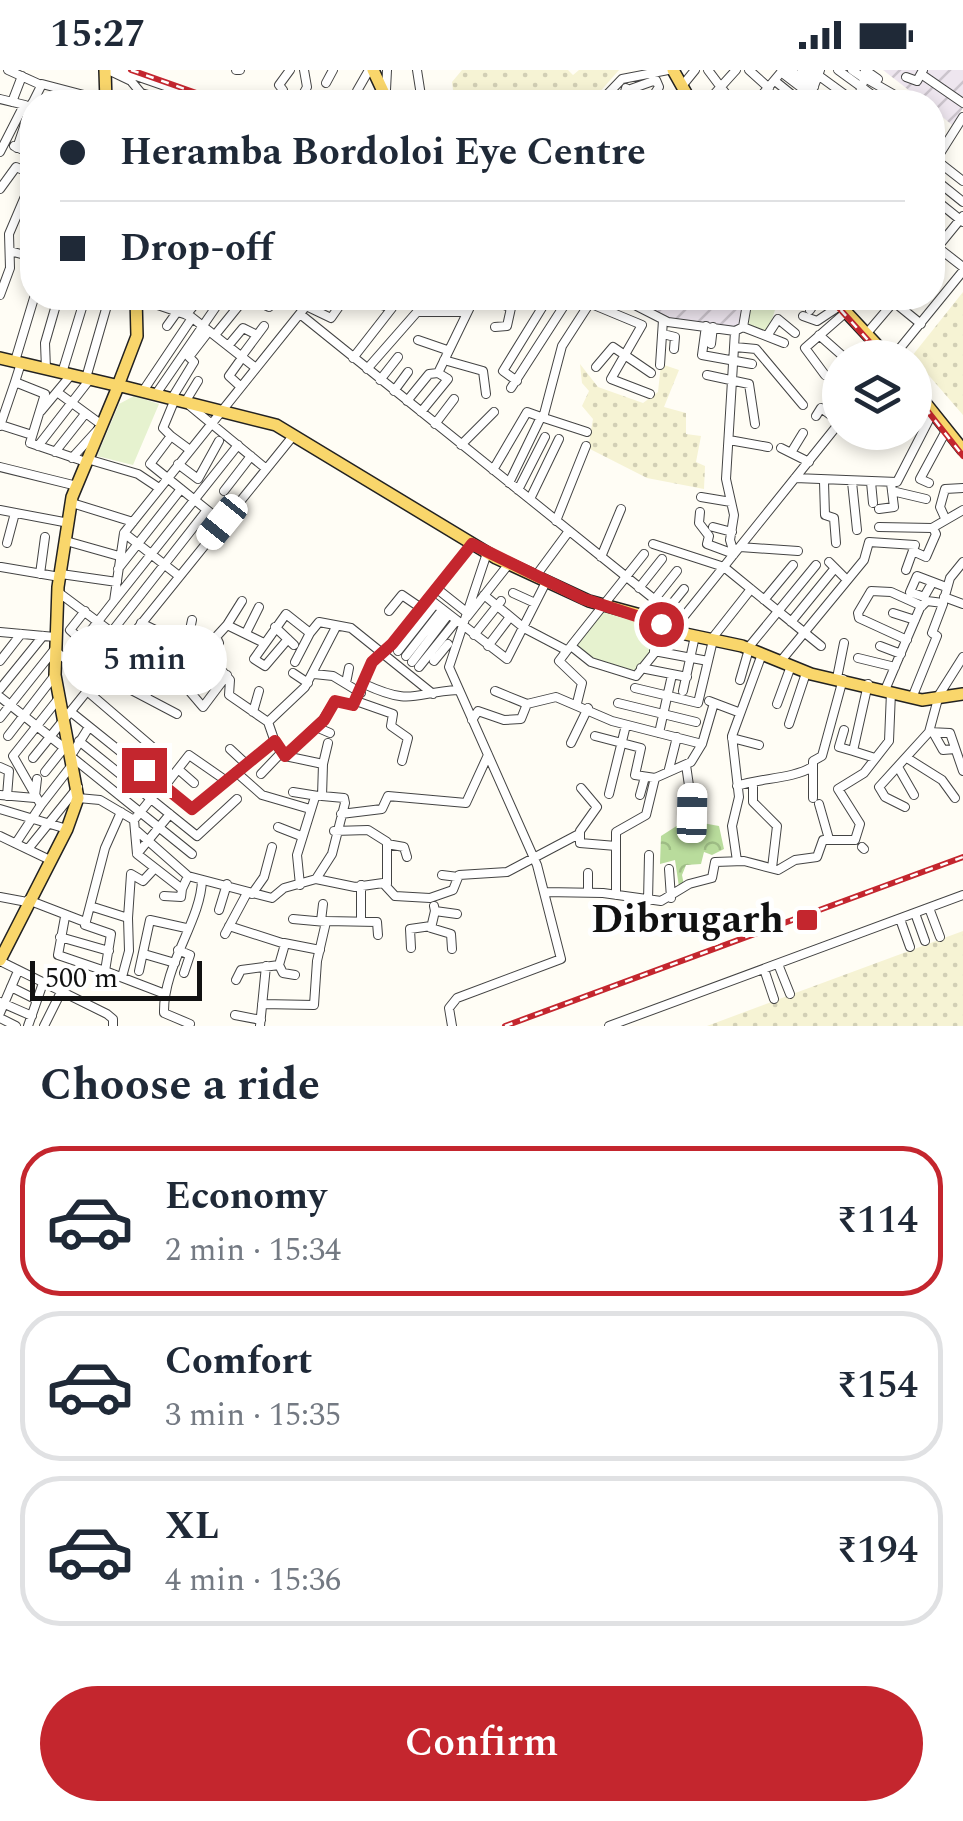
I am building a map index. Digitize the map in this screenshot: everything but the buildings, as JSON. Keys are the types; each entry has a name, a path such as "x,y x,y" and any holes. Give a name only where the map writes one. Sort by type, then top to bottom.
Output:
{"main road":[{"path":"671,70 684,90"},
{"path":"1,957 67,829 78,792 51,641 72,502 137,336 136,310"},
{"path":"845,310 874,340"},
{"path":"9,362 262,420 508,565 604,605 676,625 696,636 753,651 806,673 868,684 912,698 938,699 963,694"},
{"path":"932,418 947,429 963,450"}],"street":[{"path":"36,90 39,70"},
{"path":"105,70 173,90"},
{"path":"326,83 333,70"},
{"path":"611,90 626,70"},
{"path":"620,80 671,70"},
{"path":"682,86 694,70"},
{"path":"708,70 723,90"},
{"path":"718,90 736,70"},
{"path":"749,70 772,85 810,89"},
{"path":"802,70 810,89"},
{"path":"838,70 878,79"},
{"path":"852,70 888,90"},
{"path":"767,90 785,71 810,89"},
{"path":"4,72 66,90"},
{"path":"906,77 917,81 922,72 963,103"},
{"path":"119,88 120,73"},
{"path":"12,102 22,76"},
{"path":"620,80 628,90 655,79 657,90"},
{"path":"0,99 20,103"},
{"path":"945,145 963,118"},
{"path":"20,119 2,146 18,148 20,141"},
{"path":"0,126 11,131"},
{"path":"0,190 16,167 20,170"},
{"path":"0,295 10,268 9,234 20,207"},
{"path":"10,251 20,254"},
{"path":"0,262 10,268"},
{"path":"945,293 963,269"},
{"path":"29,310 9,362 16,382 1,422 32,435"},
{"path":"46,369 45,343 55,310"},
{"path":"38,414 66,374 82,310"},
{"path":"38,446 88,379 106,310"},
{"path":"167,326 180,310"},
{"path":"150,393 156,367 181,310"},
{"path":"150,393 168,375 181,310"},
{"path":"182,310 240,360 256,368"},
{"path":"190,450 163,428 194,362 188,356 236,310"},
{"path":"114,601 124,534 305,310"},
{"path":"307,310 336,344 667,610 676,625"},
{"path":"309,310 331,318 337,310"},
{"path":"353,358 390,310"},
{"path":"394,310 407,320"},
{"path":"367,369 407,320 422,310"},
{"path":"438,373 465,312 454,310"},
{"path":"511,310 507,334 520,342"},
{"path":"540,310 503,372 514,385 561,310"},
{"path":"509,483 542,417 562,346 585,310"},
{"path":"644,310 664,320 739,329 784,343"},
{"path":"736,552 726,479 730,380 745,310"},
{"path":"808,310 806,313 813,320"},
{"path":"807,333 813,320 828,310"},
{"path":"822,371 805,351 834,310"},
{"path":"844,310 872,340"},
{"path":"868,332 885,310"},
{"path":"905,310 921,324"},
{"path":"905,340 932,310"},
{"path":"607,323 612,311 642,325"},
{"path":"648,312 611,380 650,394"},
{"path":"767,336 778,319 795,332"},
{"path":"660,365 664,320"},
{"path":"495,327 508,324"},
{"path":"241,387 229,376 264,326"},
{"path":"710,327 710,344"},
{"path":"710,327 702,355 752,366 749,384 755,424"},
{"path":"228,346 242,328 257,335"},
{"path":"336,344 346,334"},
{"path":"663,334 675,336 674,349"},
{"path":"819,336 824,340"},
{"path":"418,340 448,350"},
{"path":"596,367 612,347 651,373"},
{"path":"735,347 756,349 760,359 800,395 803,405"},
{"path":"380,380 398,357"},
{"path":"444,360 483,371 486,394"},
{"path":"156,367 168,375"},
{"path":"394,391 408,372"},
{"path":"408,401 429,374 438,373 448,380 421,412"},
{"path":"708,375 749,384"},
{"path":"178,399 198,381"},
{"path":"16,382 44,392 30,443 141,476 159,488"},
{"path":"57,392 102,425 72,458"},
{"path":"435,424 454,398"},
{"path":"178,399 264,467"},
{"path":"816,416 822,409"},
{"path":"461,445 494,412"},
{"path":"493,470 527,412 586,432"},
{"path":"55,452 84,414"},
{"path":"929,484 920,479 947,429"},
{"path":"792,451 803,433"},
{"path":"171,436 150,463 222,522"},
{"path":"33,758 292,436"},
{"path":"518,490 544,438"},
{"path":"530,499 559,439"},
{"path":"729,440 768,447"},
{"path":"178,464 198,479 220,441"},
{"path":"484,595 499,603 524,628 595,664 636,676 822,445"},
{"path":"67,660 238,446"},
{"path":"556,521 586,446"},
{"path":"780,448 809,462"},
{"path":"892,487 914,450"},
{"path":"224,491 251,456"},
{"path":"0,467 77,486"},
{"path":"795,478 871,482 926,499"},
{"path":"211,480 238,502"},
{"path":"824,482 821,517 834,518 836,543"},
{"path":"852,482 857,530"},
{"path":"871,482 876,506 894,507 892,487"},
{"path":"945,518 940,507 945,490 963,488"},
{"path":"118,569 181,489"},
{"path":"701,497 732,502"},
{"path":"72,502 133,522"},
{"path":"601,558 621,509"},
{"path":"0,510 68,523"},
{"path":"81,671 208,510"},
{"path":"700,512 699,523 709,536 707,544 736,552 798,551"},
{"path":"5,539 15,513"},
{"path":"879,527 932,528 945,518 961,515"},
{"path":"713,528 732,532"},
{"path":"932,528 936,534 912,594 924,597 932,582"},
{"path":"436,588 445,612 508,658 535,603 540,580 569,532"},
{"path":"124,534 179,576"},
{"path":"40,574 45,538"},
{"path":"66,541 119,556"},
{"path":"777,704 786,664 804,633 866,557 869,542 914,545 915,552 906,570"},
{"path":"436,588 472,544"},
{"path":"653,544 724,566 821,646"},
{"path":"915,552 926,557"},
{"path":"466,611 487,553"},
{"path":"577,703 582,683 559,662 644,554"},
{"path":"28,556 42,561"},
{"path":"639,588 662,559"},
{"path":"764,600 793,564"},
{"path":"445,612 434,633 409,659 420,651 434,633 445,612 484,595 508,565"},
{"path":"740,680 778,610 816,565"},
{"path":"792,622 832,565 847,580"},
{"path":"0,566 116,582"},
{"path":"912,698 937,636 932,633 944,596 962,566"},
{"path":"654,600 677,571"},
{"path":"916,576 932,582 944,596 963,604"},
{"path":"436,588 466,611"},
{"path":"667,610 684,589"},
{"path":"635,688 696,703 701,697 713,639 751,589"},
{"path":"908,640 858,613 871,591 886,591 922,606"},
{"path":"58,592 126,642"},
{"path":"513,593 535,603"},
{"path":"390,610 402,595 421,608 466,611"},
{"path":"544,892 588,892 648,900 671,898 689,884 712,878 715,862 736,860 772,868 815,858 821,841 828,839 861,845 860,824 838,789 864,773 889,741 888,691 895,667 922,606 944,596"},
{"path":"206,676 219,643 216,637 242,601"},
{"path":"474,635 499,603"},
{"path":"246,633 259,606"},
{"path":"421,608 533,857 562,959 457,998 449,1008 450,1025"},
{"path":"82,642 70,630 85,611"},
{"path":"262,774 316,726 335,701 350,706 361,693 372,662 383,653 420,651 445,612"},
{"path":"893,612 915,620"},
{"path":"275,626 291,642 264,666 254,660 275,626 286,614 310,633"},
{"path":"488,646 510,617"},
{"path":"187,644 192,620"},
{"path":"294,662 319,622 351,628 433,694"},
{"path":"141,624 214,660 227,676 229,695 268,722 283,755 323,764"},
{"path":"227,625 264,643"},
{"path":"268,722 308,683 336,627"},
{"path":"0,632 51,641 81,671 177,714"},
{"path":"0,661 21,634"},
{"path":"146,697 164,636"},
{"path":"683,692 696,636"},
{"path":"0,689 51,641"},
{"path":"0,718 51,641"},
{"path":"828,839 816,801 812,767 814,759 822,756 844,643"},
{"path":"880,646 901,654"},
{"path":"654,651 708,661"},
{"path":"736,860 732,826 738,786 732,738 753,651"},
{"path":"858,658 895,667"},
{"path":"905,807 880,790 930,732 938,699 963,658"},
{"path":"346,684 349,668"},
{"path":"641,668 687,677"},
{"path":"196,674 186,671 180,680 202,707 227,676"},
{"path":"293,673 308,683"},
{"path":"789,724 806,673"},
{"path":"314,674 346,684 392,714 391,726 408,738 402,760"},
{"path":"659,733 672,675"},
{"path":"8,736 55,676"},
{"path":"853,750 868,684"},
{"path":"361,693 420,699 458,690"},
{"path":"87,691 157,751"},
{"path":"252,712 259,691"},
{"path":"495,691 527,704 552,696 626,725 702,744"},
{"path":"0,697 104,783 137,816"},
{"path":"701,697 738,712"},
{"path":"37,800 3,796 8,767 59,698"},
{"path":"618,703 696,722"},
{"path":"692,813 689,763 702,744 714,703"},
{"path":"472,720 477,711 504,720 521,720 527,704"},
{"path":"571,744 588,708"},
{"path":"67,717 89,727 192,809 275,741"},
{"path":"610,794 626,725"},
{"path":"300,885 296,858 329,738 316,726"},
{"path":"37,800 89,727"},
{"path":"844,730 839,747 875,758"},
{"path":"930,732 963,732"},
{"path":"930,732 939,736 943,750 955,749"},
{"path":"950,735 963,771"},
{"path":"594,736 642,749 635,775 650,778"},
{"path":"669,769 677,737"},
{"path":"732,738 759,745"},
{"path":"79,741 205,843"},
{"path":"230,749 245,764"},
{"path":"661,754 689,763"},
{"path":"341,814 382,809 388,796 466,803 488,755"},
{"path":"4,851 8,840 29,820 41,776 71,756"},
{"path":"104,783 126,756"},
{"path":"182,889 138,854 137,816 191,756 226,780"},
{"path":"907,758 942,780 955,798"},
{"path":"640,795 650,778 689,763"},
{"path":"8,767 37,800"},
{"path":"738,786 770,775 799,774 812,767"},
{"path":"898,767 914,794"},
{"path":"178,769 194,783"},
{"path":"236,772 264,796 310,810"},
{"path":"616,895 619,828 646,816 650,778"},
{"path":"753,783 753,802 777,826 772,868"},
{"path":"442,875 502,874 579,834 596,806 581,788"},
{"path":"103,802 112,790"},
{"path":"28,849 78,792 159,827 192,854"},
{"path":"293,792 344,798 332,854 316,879"},
{"path":"197,836 237,799"},
{"path":"0,810 67,829"},
{"path":"86,922 106,845 121,812"},
{"path":"138,854 170,814"},
{"path":"278,827 302,836"},
{"path":"334,831 369,830 388,844 404,847 407,857"},
{"path":"137,831 188,876 249,893 275,898 284,888 316,879 387,884"},
{"path":"579,834 586,846 616,846"},
{"path":"8,840 50,860"},
{"path":"388,844 387,884 395,896 434,896 453,890 458,877"},
{"path":"272,847 264,877 249,893 227,930 320,950"},
{"path":"648,900 650,854"},
{"path":"122,978 128,951 131,874 143,881 155,868"},
{"path":"669,869 671,898"},
{"path":"588,873 588,892"},
{"path":"164,896 181,897 188,876"},
{"path":"190,1024 164,1013 165,994 186,928 200,900 202,880"},
{"path":"219,910 227,884"},
{"path":"361,885 361,921"},
{"path":"431,926 434,896"},
{"path":"0,897 27,901 112,934 104,970"},
{"path":"900,921 963,897"},
{"path":"262,1004 314,1006 323,904"},
{"path":"90,906 128,918"},
{"path":"612,1026 929,909"},
{"path":"929,909 940,937"},
{"path":"434,911 457,914"},
{"path":"65,916 59,956 165,994"},
{"path":"916,916 925,941"},
{"path":"293,919 378,922 378,935"},
{"path":"139,971 148,921 186,928"},
{"path":"900,921 910,946"},
{"path":"167,936 170,924"},
{"path":"411,948 410,929 431,926 451,934 452,949"},
{"path":"60,937 110,951"},
{"path":"284,942 279,965 284,974 294,975"},
{"path":"178,950 190,955 184,973"},
{"path":"144,954 175,962"},
{"path":"1,957 18,971 113,1019 113,1026"},
{"path":"236,980 241,970 279,965"},
{"path":"778,965 790,994"},
{"path":"235,1015 260,1023 266,966"},
{"path":"764,970 774,999"},
{"path":"1,1010 18,971"},
{"path":"1,1010 30,1021 43,983"},
{"path":"11,987 37,1000"},
{"path":"60,1026 46,1024 62,990"},
{"path":"90,1022 96,1009"},
{"path":"1,1010 16,1026"}],"shaded area":[{"path":"462,70 568,70 573,75 579,70 619,70 602,90 453,90 452,82"},
{"path":"883,70 963,70 963,108 952,125 945,119 945,90 909,90"},
{"path":"963,292 963,415 932,379 932,340 925,340"},
{"path":"648,310 745,310 742,326 737,329 667,320"},
{"path":"580,364 598,387 643,403 658,392 661,364 679,370 664,407 686,413 686,434 701,436 696,462 705,466 704,489 647,478 588,448 593,419 582,406 589,391 582,383"},
{"path":"963,931 963,1026 707,1026 798,992"}],"green space":[{"path":"748,310 775,310 767,334 746,324"},
{"path":"134,396 159,404 133,465 97,456 119,404"},
{"path":"603,608 666,632 637,673 590,661 571,644"},
{"path":"686,820 719,826 724,849 712,855 704,852 701,864 686,865 684,885 679,887 675,860 660,864 661,836"}],"railway":[{"path":"131,70 188,90"},
{"path":"841,310 868,340"},
{"path":"932,417 963,456"},
{"path":"505,1026 963,857"}],"place":[{"name":"Dibrugarh","path":"807,920"}],"route":[{"path":"144,770 192,809 275,741 285,756 324,720 335,701 353,705 372,662 392,644 472,544 584,599 631,611 661,624"}]}
